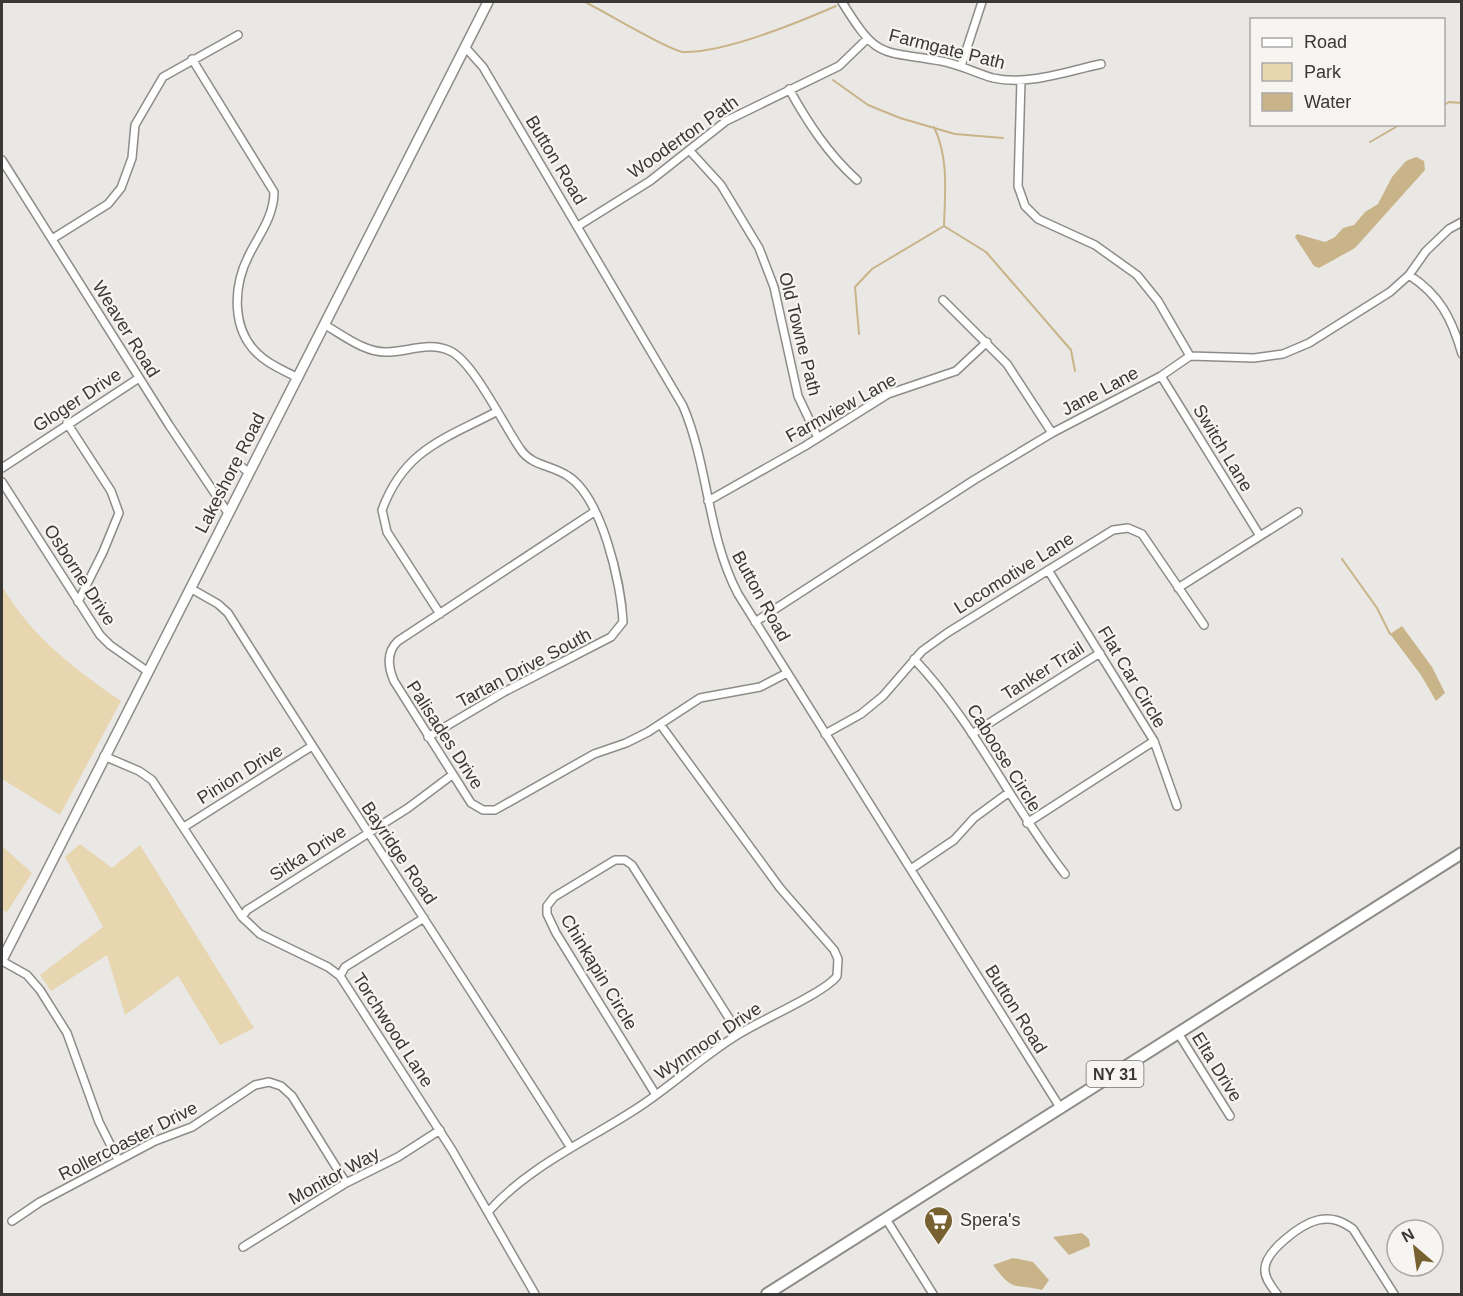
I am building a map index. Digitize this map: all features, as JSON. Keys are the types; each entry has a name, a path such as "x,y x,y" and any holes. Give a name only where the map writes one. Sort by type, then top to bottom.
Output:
{"main road":[{"name":"NY 31","path":"774,1292 1461,853"}],"street":[{"name":"Lakeshore Road","path":"2,961 488,2"},
{"name":"Farmgate Path","path":"842,2 867,39 888,54 961,66 992,77 1021,80 1101,64"},
{"path":"961,66 982,2"},
{"path":"52,239 108,204 121,188 128,176 135,125 141,111 163,77 238,34"},
{"name":"Wooderton Path","path":"578,226 650,180 726,121 839,66 867,39"},
{"name":"Button Road","path":"465,47 483,67 683,406 693,428 721,559 755,622 1061,1109"},
{"path":"192,59 274,192 271,212 247,259 240,282 237,307 242,328 258,354 298,378"},
{"path":"1021,80 1018,186 1025,206 1038,219 1095,244 1137,275 1158,301 1190,356 1254,358 1283,354 1309,343 1390,292 1408,275 1426,251 1449,229 1461,222"},
{"path":"789,89 814,132 841,165 857,180"},
{"name":"Old Towne Path","path":"690,151 721,184 759,248 774,287 798,396 818,438"},
{"name":"Weaver Road","path":"2,160 139,378 228,513"},
{"path":"1408,275 1442,303 1452,323 1461,354"},
{"path":"943,300 987,342 1018,379 1052,434"},
{"path":"325,325 356,343 378,352 430,347 448,350 464,361 524,455 570,477 594,512"},
{"name":"Farmview Lane","path":"708,501 818,438 888,394 956,371 987,342"},
{"name":"Jane Lane","path":"755,622 964,487 1052,434 1161,376 1190,356"},
{"name":"Switch Lane","path":"1161,376 1260,536"},
{"name":"Gloger Drive","path":"2,468 67,423 139,378"},
{"path":"440,614 387,532 382,510 411,459 430,446 496,412"},
{"path":"67,423 111,491 119,513 108,543 78,602"},
{"path":"236,462 249,473"},
{"name":"Osborne Drive","path":"2,482 78,602 110,645 147,671"},
{"name":"Palisades Drive","path":"594,512 398,641 391,650 388,663 394,681 471,803 483,810 495,810 583,759 626,743 700,698 760,687 787,673"},
{"name":"Tartan Drive South","path":"428,737 504,692 600,645 621,627 622,615 609,548 604,529 594,512"},
{"path":"1178,588 1298,512"},
{"name":"Locomotive Lane","path":"825,734 861,714 883,696 914,659 946,633 1113,530 1128,528 1142,534 1204,625"},
{"name":"Flat Car Circle","path":"1048,570 1154,741 1177,806"},
{"name":"Bayridge Road","path":"190,588 218,604 228,613 366,833 424,918 571,1148"},
{"name":"Tanker Trail","path":"972,734 1100,653"},
{"name":"Caboose Circle","path":"914,659 945,694 1008,794 1065,874"},
{"name":"Wynmoor Drive","path":"489,1211 498,1200 571,1148 656,1095 739,1034 822,990 837,976 838,959 829,943 780,888 660,724"},
{"path":"1027,822 1154,741"},
{"name":"Pinion Drive","path":"184,827 312,746"},
{"name":"Torchwood Lane","path":"104,756 139,771 152,780 242,917 260,934 328,967 340,976 440,1130 535,1294"},
{"name":"Sitka Drive","path":"242,917 247,909 408,808 452,775"},
{"path":"911,869 954,840 974,818 1008,794"},
{"name":"Chinkapin Circle","path":"656,1095 556,933 547,915 546,906 554,897 615,860 625,860 632,865 739,1034"},
{"path":"340,976 345,968 424,918"},
{"path":"2,961 27,975 40,990 67,1034 99,1122 118,1160"},
{"name":"Elta Drive","path":"1178,1034 1230,1116"},
{"name":"Rollercoaster Drive","path":"12,1221 40,1202 118,1160 155,1141 192,1127 255,1084 269,1082 281,1086 292,1096 346,1183"},
{"name":"Monitor Way","path":"243,1247 346,1183 398,1157 440,1130"},
{"path":"886,1219 933,1294"},
{"path":"1277,1294 1264,1271 1267,1258 1275,1247 1316,1220 1331,1219 1343,1222 1353,1230 1395,1294"}],"green space":[{"path":"2,586 26,621 40,636 70,664 121,701 60,815 2,779"},
{"path":"80,844 112,868 140,845 254,1028 220,1045 178,976 125,1015 107,955 51,991 40,975 103,927 65,857"},
{"path":"2,846 32,873 7,912 2,910"}],"water":[{"path":"1416,157 1424,161 1425,170 1355,248 1319,268 1314,266 1295,237 1297,234 1325,242 1335,237 1343,228 1354,225 1365,212 1378,204 1392,177 1406,161"},
{"path":"1402,626 1432,667 1445,693 1436,701 1421,675 1390,634"},
{"path":"1082,1233 1089,1239 1090,1246 1069,1255 1053,1237"},
{"path":"1013,1258 1033,1262 1049,1280 1042,1290 1010,1283 993,1265"}],"waterway":[{"path":"585,2 650,38 683,52 719,48 739,42 836,6"},
{"path":"833,80 868,105 900,118 955,134 1003,138"},
{"path":"1445,104 1449,102 1462,103"},
{"path":"1370,142 1398,126"},
{"path":"934,127 944,163 944,226"},
{"path":"859,334 855,287 872,269 944,226 986,252 1071,350 1075,371"},
{"path":"1342,559 1377,608 1390,634"}],"place":[{"name":"Spera's","path":"939,1246"}]}
